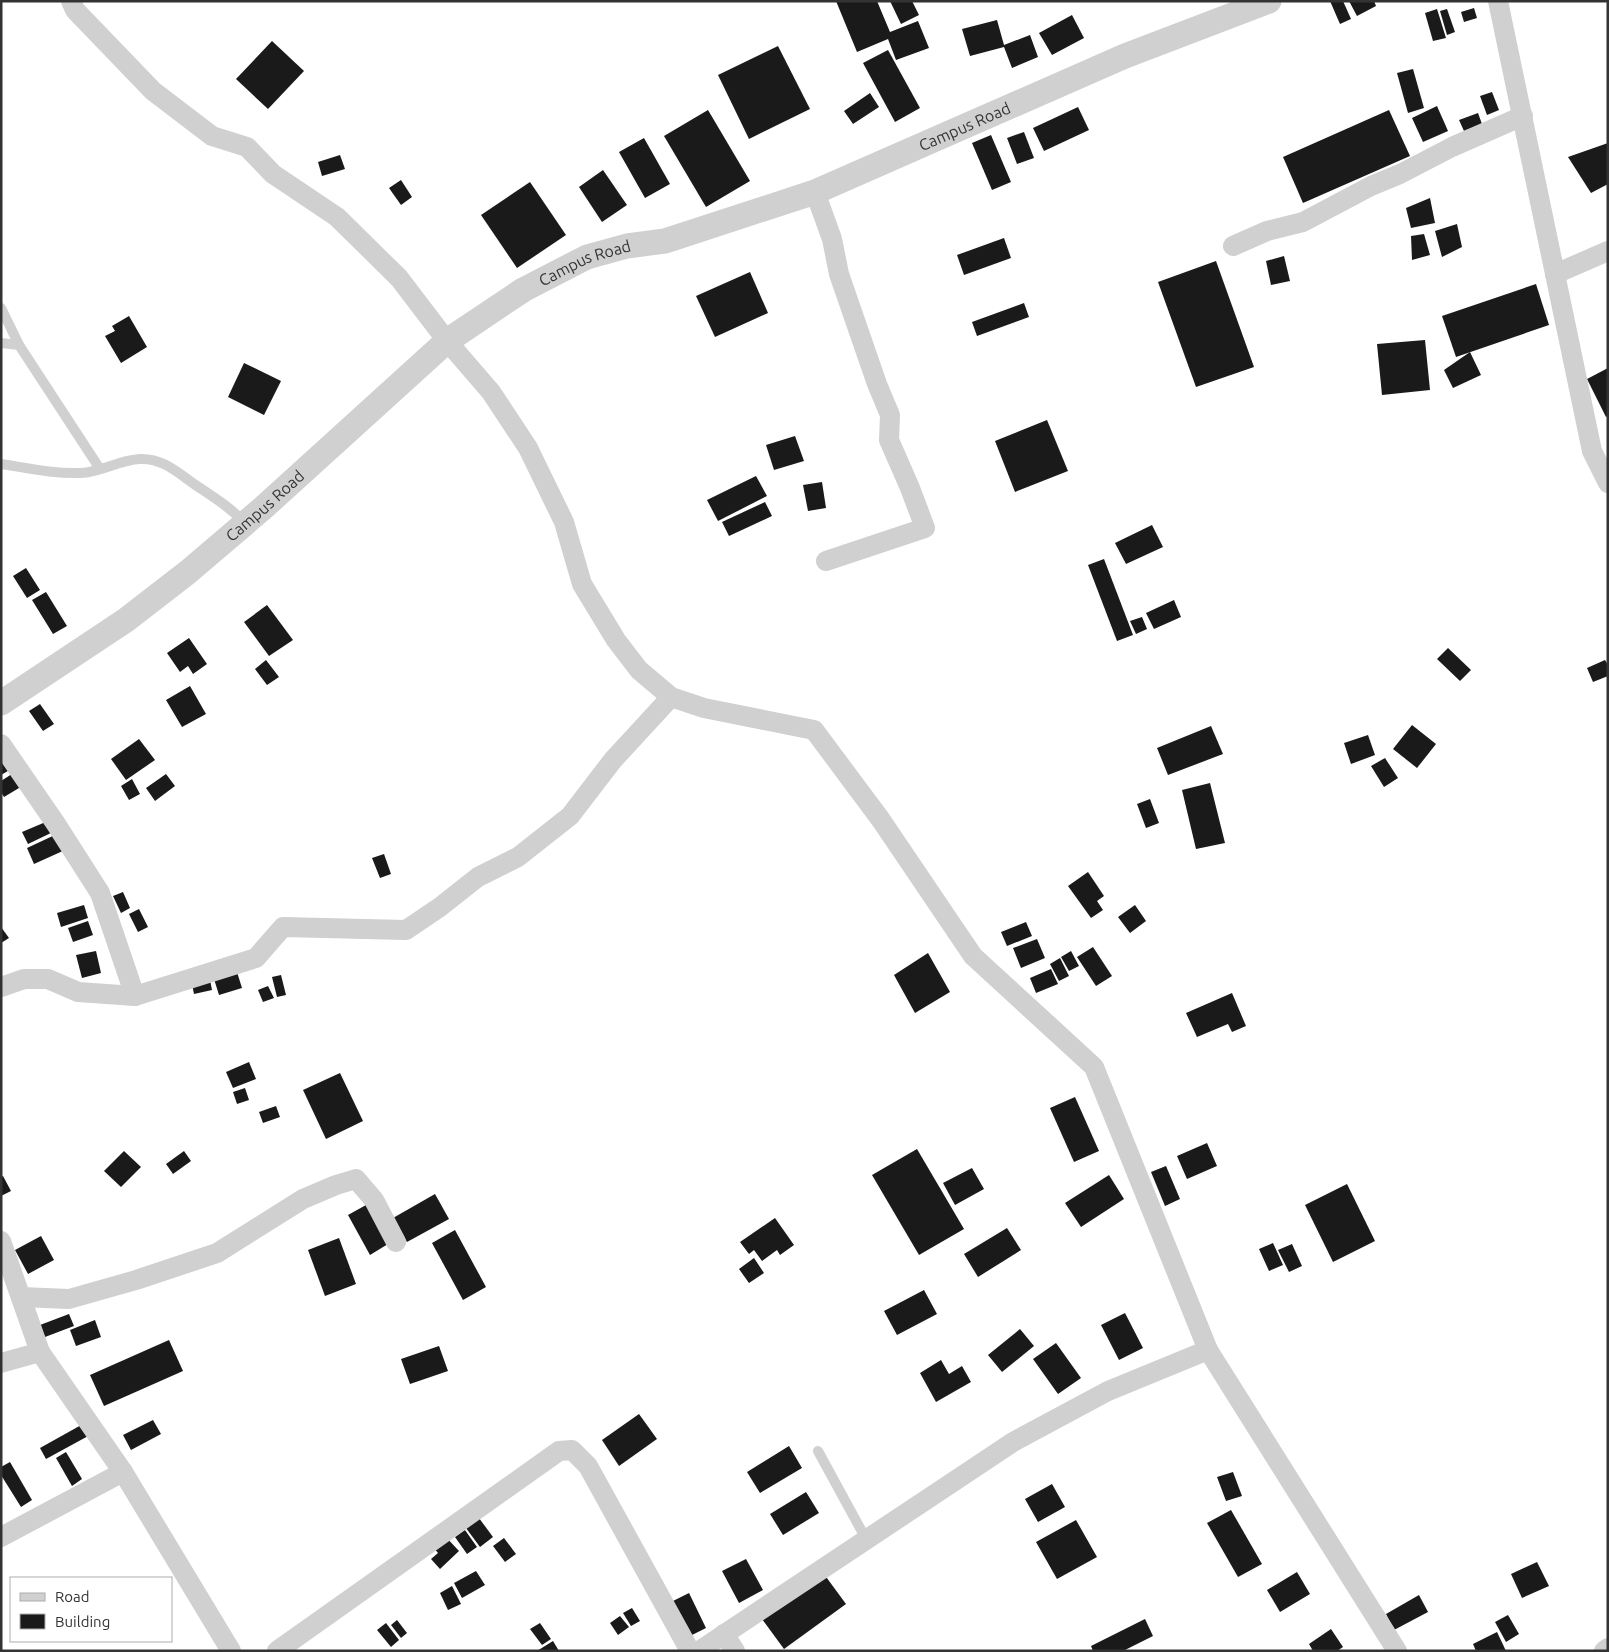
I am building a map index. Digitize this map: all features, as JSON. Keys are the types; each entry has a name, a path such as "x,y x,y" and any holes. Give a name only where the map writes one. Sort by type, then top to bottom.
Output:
{"street":[{"path":"71,1 75,10 153,91 212,136 247,148 273,174 336,217 400,278 447,341 491,392 528,448 564,522 582,584 616,640 639,670 671,697 704,708 814,730 881,820 973,956 1094,1067 1208,1350 1397,1651"},
{"name":"Campus Road","path":"1,703 126,620 188,572 245,524 447,341 523,290 587,257 627,246 665,242 815,192 1125,56 1270,1"},
{"path":"1498,1 1592,451 1608,483"},
{"path":"1233,246 1266,231 1303,222 1365,189 1522,116"},
{"path":"815,192 832,239 839,274 874,377 890,415 889,440 925,528 826,562"},
{"path":"1555,274 1608,251"},
{"path":"1,987 24,979 48,979 78,992 135,996 256,958 283,927 406,930 440,907 478,877 518,857 570,816 613,760 671,697"},
{"path":"1,744 56,824 100,893 135,996"},
{"path":"21,1297 69,1299 136,1280 217,1253 303,1199 336,1185 356,1180 374,1200 396,1242"},
{"path":"1,1241 40,1352 123,1472 231,1651"},
{"path":"700,1651 729,1643 866,1539 1013,1442 1108,1391 1208,1350"},
{"path":"1,1363 40,1352"},
{"path":"277,1651 559,1451 572,1450 588,1466 690,1651"},
{"path":"1,1537 123,1472"},
{"path":"1604,1651 1608,1648"}],"lane":[{"path":"1,308 19,345 100,470"},
{"path":"1,343 19,345"},
{"path":"1,464 56,472 81,473 100,470 122,462 141,459 153,461 167,465 221,502 245,524"},
{"path":"818,1451 866,1539"}],"building":[{"path":"836,1 877,1 890,32 918,21 929,48 896,60 888,39 857,52"},
{"path":"890,1 912,1 919,15 901,24"},
{"path":"1330,1 1343,1 1351,19 1340,24"},
{"path":"1349,1 1374,1 1376,6 1357,16"},
{"path":"1474,8 1477,18 1464,22 1461,12"},
{"path":"1437,9 1446,38 1433,41 1425,13"},
{"path":"1447,9 1455,32 1447,35 1440,11"},
{"path":"1072,15 1084,38 1052,55 1039,33"},
{"path":"997,20 1004,45 1030,35 1038,57 1012,68 1004,47 970,56 962,29"},
{"path":"272,41 304,71 268,109 236,79"},
{"path":"778,46 810,109 749,139 718,75"},
{"path":"888,50 920,108 895,122 863,63"},
{"path":"1413,69 1424,108 1408,113 1397,73"},
{"path":"1492,92 1499,110 1487,115 1480,96"},
{"path":"870,93 879,107 853,124 844,111"},
{"path":"1437,106 1448,131 1423,142 1412,118"},
{"path":"1078,107 1089,130 1044,151 1033,128"},
{"path":"708,110 750,181 706,207 664,136"},
{"path":"1389,110 1410,156 1303,203 1283,157"},
{"path":"1478,113 1482,124 1464,131 1459,120"},
{"path":"1024,132 1034,158 1017,164 1007,138"},
{"path":"991,135 1011,182 992,190 972,143"},
{"path":"644,138 670,184 645,198 619,152"},
{"path":"1608,143 1608,184 1591,193 1568,157"},
{"path":"340,155 345,169 322,176 318,162"},
{"path":"603,170 627,205 602,222 579,187"},
{"path":"401,180 412,197 401,205 389,188"},
{"path":"530,182 566,235 517,268 481,215"},
{"path":"1430,198 1435,223 1411,228 1406,208"},
{"path":"1457,224 1462,247 1442,257 1435,231"},
{"path":"1424,234 1430,255 1412,260 1411,236"},
{"path":"1004,238 1011,258 964,275 957,255"},
{"path":"1284,256 1290,281 1271,285 1266,261"},
{"path":"1216,261 1254,367 1196,387 1158,282"},
{"path":"750,272 768,313 715,337 696,296"},
{"path":"1536,284 1549,325 1456,357 1442,316"},
{"path":"1024,303 1029,317 977,336 972,322"},
{"path":"129,316 147,347 121,363 105,336 115,331 112,326"},
{"path":"1425,340 1430,390 1382,395 1377,344"},
{"path":"1470,352 1481,375 1453,388 1444,370"},
{"path":"244,363 281,381 264,415 228,397"},
{"path":"1608,368 1608,416 1606,417 1587,379"},
{"path":"1047,420 1068,471 1015,492 995,441"},
{"path":"795,436 804,461 774,470 766,445"},
{"path":"756,476 767,496 718,521 707,500"},
{"path":"822,482 826,508 808,511 803,485"},
{"path":"765,502 772,516 729,536 722,522"},
{"path":"1152,525 1163,547 1126,564 1115,543"},
{"path":"1104,559 1133,635 1117,641 1088,565"},
{"path":"26,568 40,590 27,598 13,576"},
{"path":"46,592 67,626 53,634 32,600"},
{"path":"1174,600 1181,617 1154,629 1146,613"},
{"path":"267,605 293,640 269,656 244,622"},
{"path":"1142,617 1147,629 1136,634 1130,621"},
{"path":"189,638 207,664 193,674 188,666 180,672 167,653"},
{"path":"1448,648 1471,670 1460,681 1437,659"},
{"path":"266,660 279,677 267,685 255,669"},
{"path":"1605,660 1608,665 1608,676 1593,682 1587,668"},
{"path":"190,686 206,714 182,727 166,700"},
{"path":"40,704 54,724 43,731 29,711"},
{"path":"1412,725 1436,744 1417,768 1393,749"},
{"path":"1211,726 1223,754 1168,775 1157,748"},
{"path":"1368,735 1375,755 1351,764 1344,743"},
{"path":"139,739 155,760 126,780 111,759"},
{"path":"1,749 13,768 1,775"},
{"path":"1385,758 1398,778 1384,787 1371,766"},
{"path":"15,772 24,785 4,797 1,792 1,781"},
{"path":"166,774 175,786 155,801 146,788"},
{"path":"132,779 140,794 129,800 121,786"},
{"path":"1210,783 1225,843 1196,849 1182,790"},
{"path":"1150,799 1159,823 1146,828 1137,804"},
{"path":"48,821 53,832 28,844 22,832"},
{"path":"57,834 65,850 34,864 27,848"},
{"path":"384,854 391,874 380,878 372,858"},
{"path":"1088,872 1104,896 1097,901 1103,910 1091,918 1068,886"},
{"path":"123,892 130,908 121,913 113,896"},
{"path":"84,905 88,918 61,927 57,913"},
{"path":"1135,905 1146,921 1130,933 1118,917"},
{"path":"139,909 148,927 138,932 129,914"},
{"path":"88,921 93,935 73,942 68,928"},
{"path":"1026,922 1032,936 1007,946 1001,932"},
{"path":"1,927 9,938 1,943"},
{"path":"1037,939 1045,958 1021,968 1013,948"},
{"path":"1093,947 1112,976 1096,986 1077,957"},
{"path":"96,951 101,973 82,978 76,955"},
{"path":"1071,951 1079,966 1069,971 1061,957"},
{"path":"928,953 950,992 915,1013 894,975"},
{"path":"1060,958 1069,976 1059,981 1050,964"},
{"path":"1051,969 1058,984 1036,993 1030,978"},
{"path":"237,972 242,988 219,995 214,979"},
{"path":"281,975 286,995 277,997 272,977"},
{"path":"210,980 212,990 194,994 192,984"},
{"path":"268,986 274,998 263,1002 258,990"},
{"path":"1232,993 1246,1026 1232,1032 1228,1024 1197,1037 1186,1013"},
{"path":"249,1062 256,1079 233,1088 226,1072"},
{"path":"340,1073 363,1121 326,1139 303,1090"},
{"path":"245,1088 249,1100 237,1104 233,1092"},
{"path":"1075,1097 1099,1151 1074,1162 1050,1108"},
{"path":"276,1106 280,1117 263,1123 259,1112"},
{"path":"1207,1143 1217,1166 1187,1179 1177,1156"},
{"path":"917,1149 964,1229 919,1255 872,1175"},
{"path":"124,1151 141,1167 121,1187 104,1171"},
{"path":"184,1151 191,1161 173,1174 166,1164"},
{"path":"1166,1166 1180,1199 1165,1206 1151,1172"},
{"path":"972,1168 984,1189 955,1205 943,1183"},
{"path":"1109,1175 1124,1199 1081,1227 1065,1203"},
{"path":"3,1176 11,1191 1,1196 1,1177"},
{"path":"1347,1184 1375,1241 1333,1262 1305,1205"},
{"path":"435,1194 449,1219 407,1242 393,1218"},
{"path":"366,1205 388,1244 370,1255 348,1215"},
{"path":"775,1218 794,1245 780,1255 777,1250 762,1261 754,1250 749,1254 740,1242"},
{"path":"1007,1228 1021,1250 978,1277 964,1254"},
{"path":"455,1230 486,1287 463,1300 432,1243"},
{"path":"41,1236 54,1260 28,1274 15,1250"},
{"path":"339,1238 356,1284 325,1296 308,1250"},
{"path":"1273,1243 1283,1265 1269,1271 1259,1249"},
{"path":"1292,1244 1302,1266 1289,1272 1278,1250"},
{"path":"754,1258 764,1273 749,1283 739,1269"},
{"path":"924,1290 937,1314 897,1335 884,1311"},
{"path":"1125,1313 1143,1348 1119,1360 1101,1325"},
{"path":"69,1314 74,1326 45,1337 40,1325"},
{"path":"95,1320 101,1337 76,1346 70,1330"},
{"path":"1020,1329 1034,1346 1002,1372 988,1355"},
{"path":"169,1340 183,1371 104,1406 90,1375"},
{"path":"1056,1343 1081,1378 1058,1394 1033,1359"},
{"path":"439,1346 448,1371 410,1384 401,1359"},
{"path":"941,1360 949,1374 962,1366 971,1382 936,1402 920,1373"},
{"path":"639,1414 657,1439 619,1466 602,1440"},
{"path":"153,1420 161,1434 131,1450 123,1435"},
{"path":"83,1424 90,1435 46,1459 40,1448"},
{"path":"789,1446 802,1468 760,1493 747,1472"},
{"path":"66,1452 82,1479 72,1486 56,1458"},
{"path":"10,1462 32,1500 21,1507 1,1475 1,1467"},
{"path":"1233,1472 1242,1496 1226,1501 1217,1477"},
{"path":"1052,1484 1065,1507 1038,1522 1025,1499"},
{"path":"806,1492 819,1513 783,1535 770,1514"},
{"path":"1231,1510 1262,1564 1238,1577 1207,1523"},
{"path":"476,1514 493,1537 480,1547 463,1524"},
{"path":"1076,1520 1097,1557 1057,1579 1036,1542"},
{"path":"465,1530 477,1547 467,1554 455,1537"},
{"path":"444,1535 459,1551 440,1569 431,1559 438,1553 432,1546"},
{"path":"504,1538 516,1554 505,1562 493,1546"},
{"path":"746,1559 763,1590 739,1603 722,1571"},
{"path":"1537,1562 1549,1586 1522,1598 1511,1574"},
{"path":"821,1570 846,1604 784,1649 759,1615"},
{"path":"476,1571 485,1585 462,1598 454,1583"},
{"path":"1297,1572 1310,1594 1280,1612 1267,1590"},
{"path":"452,1586 461,1604 448,1610 440,1593"},
{"path":"689,1593 706,1628 686,1638 669,1603"},
{"path":"1419,1595 1428,1612 1394,1630 1386,1614"},
{"path":"632,1608 640,1621 631,1626 623,1613"},
{"path":"1508,1615 1519,1634 1506,1642 1495,1622"},
{"path":"620,1616 629,1627 618,1635 610,1623"},
{"path":"1145,1619 1153,1636 1123,1651 1093,1651 1091,1646"},
{"path":"397,1620 407,1633 401,1638 391,1625"},
{"path":"386,1623 399,1640 391,1647 377,1630"},
{"path":"540,1623 551,1639 542,1645 530,1629"},
{"path":"1331,1629 1343,1647 1337,1651 1313,1651 1309,1644"},
{"path":"1497,1632 1506,1651 1476,1651 1473,1644"},
{"path":"553,1641 559,1651 537,1651"}]}
